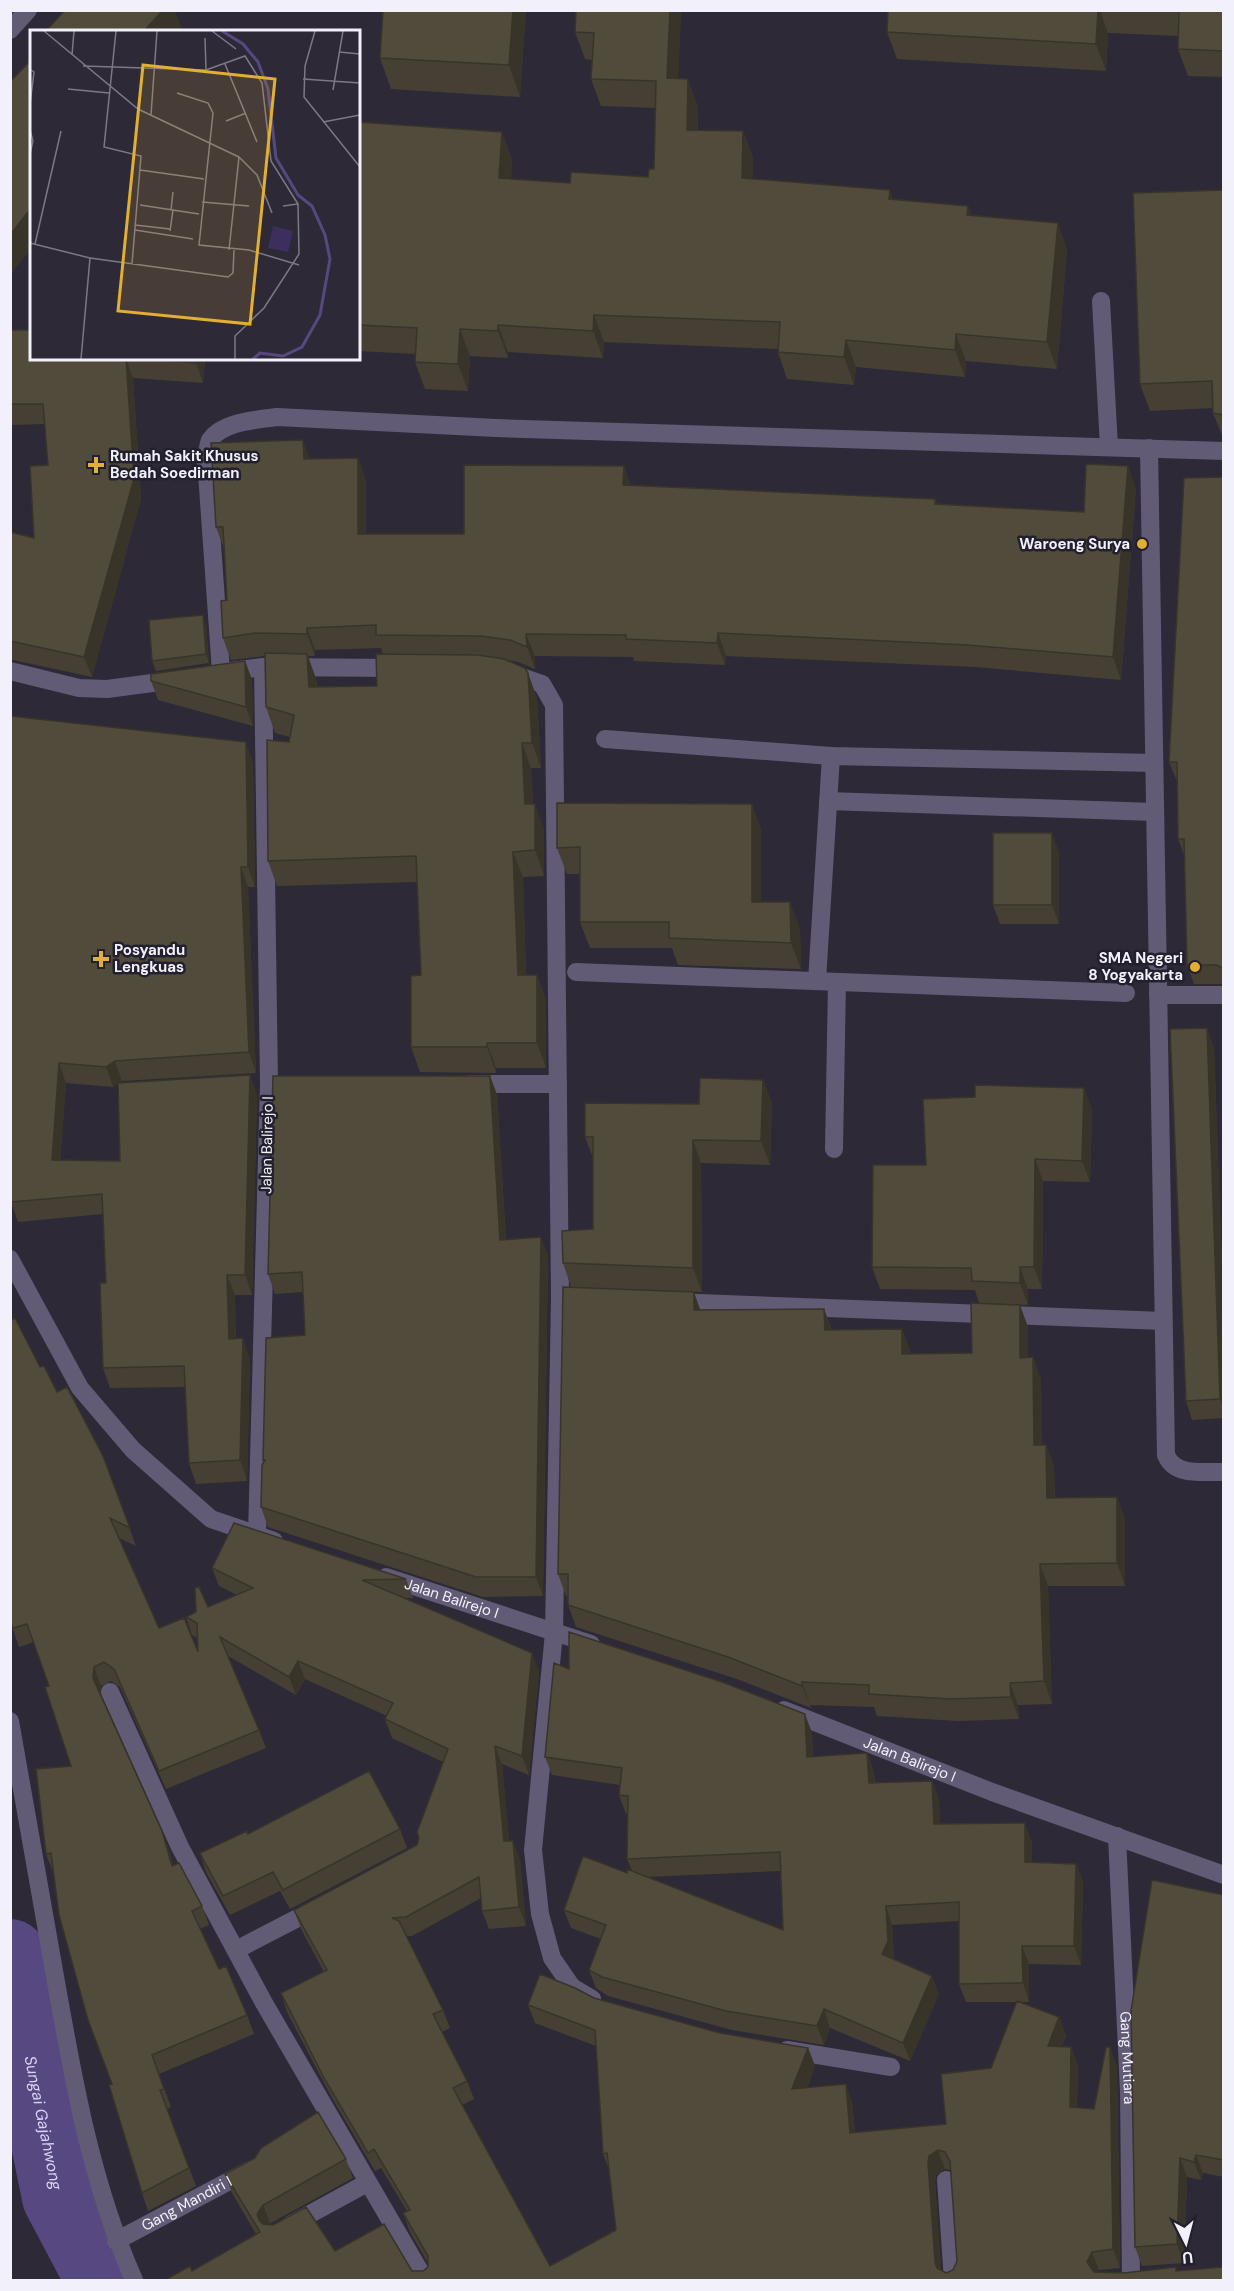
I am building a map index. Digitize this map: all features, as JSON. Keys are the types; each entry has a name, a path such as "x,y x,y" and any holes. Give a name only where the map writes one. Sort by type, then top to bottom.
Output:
{"street":[{"path":"10,30 28,10"},
{"path":"1101,301 1109,447"},
{"path":"221,672 206,459 210,441 223,429 249,421 277,417 496,428 1224,451"},
{"path":"1149,448 1166,1455 1169,1463 1180,1470 1224,1472"},
{"path":"10,671 79,688 107,689 263,667 417,668"},
{"name":"Jalan Balirejo I","path":"257,1535 269,1083 263,667"},
{"path":"488,669 516,673 542,684 554,705 558,1084 566,1298 554,1633 533,1850 540,1914 552,1958 572,1987 604,2006"},
{"path":"605,739 831,756 1154,763"},
{"path":"817,981 831,756"},
{"path":"828,801 1154,812"},
{"path":"576,972 1126,993"},
{"path":"834,1149 837,982"},
{"path":"1158,995 1224,995"},
{"path":"246,1085 292,1083"},
{"path":"454,1084 558,1084"},
{"path":"10,1259 80,1388 133,1450 211,1520 290,1546"},
{"path":"655,1302 1163,1321"},
{"name":"Jalan Balirejo I","path":"366,1571 610,1651"},
{"path":"110,1692 180,1846 367,2183 425,2280"},
{"name":"Jalan Balirejo I","path":"765,1703 992,1792 1224,1875"},
{"path":"10,1721 74,2084 94,2172 116,2241 134,2280"},
{"name":"Gang Mutiara","path":"1117,1836 1129,2092 1125,2280"},
{"path":"236,1950 331,1901"},
{"path":"765,2047 891,2067"},
{"name":"Gang Mandiri I","path":"116,2241 257,2167"},
{"path":"946,2180 953,2280"},
{"path":"275,2233 367,2183"},
{"path":"1125,2280 1154,2277"}],"building":[{"path":"65,10 163,10 145,30 47,30"},
{"path":"383,10 513,10 509,65 380,58"},
{"path":"576,10 670,10 667,78 688,79 687,130 743,131 742,178 890,190 889,199 968,206 967,215 1058,223 1047,342 956,334 955,350 846,340 844,357 778,352 780,322 594,315 593,331 498,325 498,331 460,329 458,364 415,362 417,328 360,325 360,122 502,132 499,178 570,183 571,172 648,177 649,169 654,169 656,81 591,79 594,33 575,32"},
{"path":"888,10 1098,10 1096,44 887,32"},
{"path":"1179,10 1224,10 1224,51 1178,49"},
{"path":"30,61 30,210 10,235 10,82"},
{"path":"1224,190 1224,415 1213,413 1212,381 1140,384 1133,193"},
{"path":"10,330 30,330 30,360 126,360 134,479 84,657 10,641 10,532 34,538 30,466 48,465 43,404 10,404"},
{"path":"164,360 196,360 196,363"},
{"path":"303,440 304,459 358,458 358,534 464,534 464,465 624,466 623,485 935,499 935,504 1084,512 1086,464 1128,466 1113,657 967,645 718,633 717,643 626,639 626,635 526,634 527,647 510,640 481,636 376,635 376,625 307,628 307,634 255,633 223,638 221,601 227,600 223,527 216,527 211,443"},
{"path":"1224,477 1224,969 1217,965 1187,965 1184,839 1178,839 1177,762 1169,762 1184,478"},
{"path":"203,615 206,654 152,661 149,620"},
{"path":"265,653 307,654 309,687 377,686 376,654 478,655 504,659 525,668 528,673 532,743 522,743 525,804 535,804 535,850 513,852 518,975 537,975 537,1043 487,1043 487,1047 411,1047 411,976 421,975 416,856 268,861 267,740 289,742 294,715 266,707"},
{"path":"245,661 246,707 151,681 151,674"},
{"path":"10,716 246,742 248,867 241,867 249,1052 115,1061 106,1067 59,1063 52,1160 120,1161 118,1083 250,1075 245,1275 227,1275 229,1339 243,1338 240,1460 189,1463 184,1366 103,1368 100,1283 106,1283 102,1194 11,1202"},
{"path":"557,803 752,804 752,902 790,902 791,943 669,938 669,922 580,922 580,847 557,848"},
{"path":"993,833 1052,833 1052,905 993,905"},
{"path":"1207,1028 1220,1399 1186,1401 1170,1029"},
{"path":"273,1076 490,1076 500,1240 541,1237 536,1577 476,1577 261,1507 262,1465 265,1460 263,1460 266,1338 305,1335 302,1272 268,1274"},
{"path":"700,1078 763,1080 761,1141 693,1140 693,1268 563,1263 562,1231 593,1229 593,1137 585,1137 585,1103 699,1104"},
{"path":"975,1085 1084,1088 1082,1161 1035,1159 1034,1267 1020,1267 1020,1283 972,1281 971,1268 872,1267 873,1165 926,1165 923,1099 975,1097"},
{"path":"563,1287 694,1292 694,1310 824,1309 825,1330 902,1329 902,1354 972,1353 971,1303 1020,1305 1020,1358 1033,1357 1034,1445 1046,1445 1047,1498 1117,1497 1117,1563 1040,1564 1044,1681 1010,1683 1011,1697 950,1699 869,1694 869,1685 802,1682 802,1686 728,1657 568,1605 568,1574 558,1574"},
{"path":"15,1318 40,1367 44,1366 57,1392 67,1387 103,1456 130,1528 110,1518 159,1628 184,1618 198,1652 197,1623 186,1617 196,1612 195,1588 199,1587 208,1607 253,1588 212,1568 234,1523 406,1579 362,1580 532,1653 522,1756 495,1746 504,1841 513,1841 519,1907 482,1911 479,1877 406,1917 392,1918 399,1921 443,2010 433,2014 467,2081 453,2088 550,2266 616,2230 607,2153 603,2154 595,2030 528,2005 540,1974 594,1998 720,2033 808,2048 792,2089 846,2084 850,2133 946,2124 941,2074 991,2068 1017,2001 1059,2017 1048,2046 1071,2047 1070,2107 1094,2109 1106,2047 1110,2047 1113,2249 1092,2252 1087,2262 1094,2272 1124,2273 1176,2267 1176,2271 1224,2267 1224,2280 165,2280 190,2266 192,2271 260,2232 225,2174 255,2158 261,2148 318,2112 346,2159 263,2205 257,2214 259,2220 263,2224 273,2225 306,2207 335,2251 384,2224 412,2271 423,2271 428,2267 428,2256 403,2213 410,2210 374,2149 368,2153 324,2078 281,1993 327,1970 294,1910 417,1845 419,1838 417,1832 448,1749 385,1719 393,1703 298,1661 289,1677 220,1637 259,1730 159,1771 114,1669 104,1662 94,1667 93,1678 162,1831 172,1866 179,1863 202,1906 192,1911 219,1969 226,1966 247,2015 152,2055 164,2089 160,2090 189,2168 142,2193 109,2085 112,2084 88,2020 59,1915 51,1853 46,1854 36,1769 71,1766 45,1687 49,1686 27,1624 13,1628 10,1621 11,1320","holes":["938,2150 945,2152 950,2161 957,2261 953,2270 946,2273 937,2268 935,2262 928,2162 929,2156"]},
{"path":"569,1632 722,1682 805,1714 807,1757 867,1753 869,1783 932,1781 934,1824 1025,1823 1025,1862 1076,1864 1074,1946 1022,1946 1023,1983 959,1984 959,1902 886,1906 888,1941 882,1954 932,1976 903,2043 824,2009 817,2026 726,2011 602,1977 589,1970 606,1925 564,1910 583,1856 627,1873 627,1869 783,1930 780,1852 627,1859 628,1796 619,1795 622,1768 545,1757 554,1663 569,1669"},
{"path":"369,1771 400,1829 283,1890 273,1872 223,1896 200,1853 247,1831 248,1834"},
{"path":"1152,1880 1224,1895 1224,2160 1196,2155 1194,2162 1180,2158 1177,2244 1135,2247 1131,2011"}],"waterway":[{"name":"Sungai Gajahwong","path":"10,1956 59,2197 103,2280"}],"place":[{"name":"Rumah Sakit Khusus Bedah Soedirman","path":"96,465"},
{"name":"Waroeng Surya","path":"1142,544"},
{"name":"Posyandu Lengkuas","path":"101,959"},
{"name":"SMA Negeri 8 Yogyakarta","path":"1195,967"}]}
